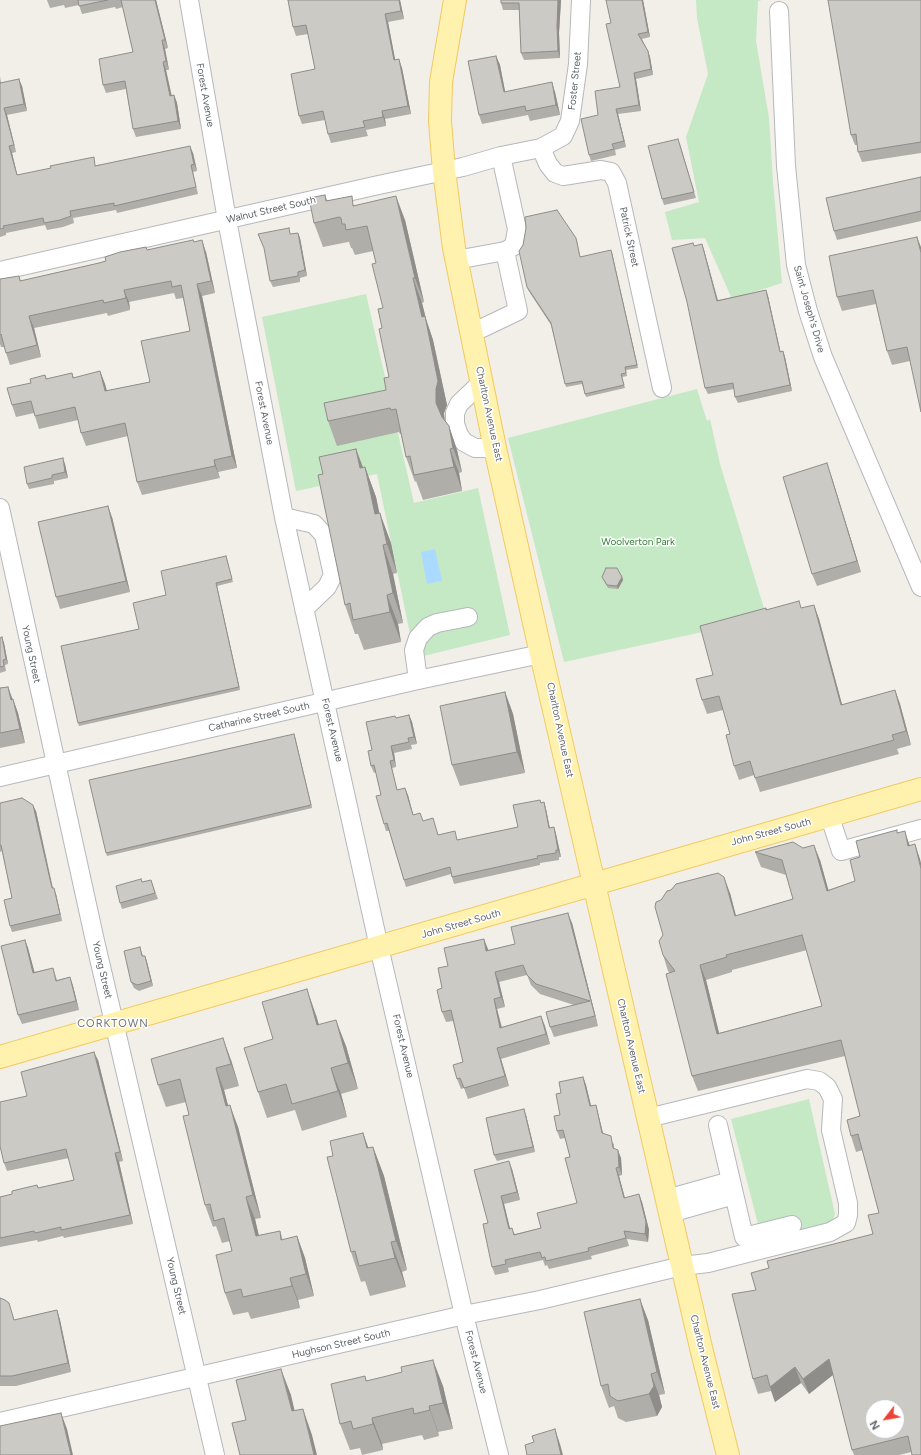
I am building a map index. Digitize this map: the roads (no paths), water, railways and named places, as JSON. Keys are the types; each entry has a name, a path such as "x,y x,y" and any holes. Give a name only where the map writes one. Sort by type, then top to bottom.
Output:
{"main road":[{"name":"Charlton Avenue East","path":"455,0 441,82 440,121 449,217 456,260 495,448 541,654 702,1352 728,1455"},
{"name":"John Street South","path":"0,1057 191,1003 594,883 762,834 830,817 921,789"}],"street":[{"name":"Forest Avenue","path":"189,0 227,220 284,517 319,681 326,701 379,947 464,1315 499,1455"},
{"name":"Foster Street","path":"541,148 563,136 570,121 578,64 581,0"},
{"name":"Saint Joseph's Drive","path":"779,11 786,166 798,273 808,311 823,357 921,587"},
{"name":"Walnut Street South","path":"0,271 541,148"},
{"name":"Patrick Street","path":"541,148 548,164 555,173 563,176 601,170 611,172 617,183 662,388"},
{"path":"456,260 506,252 514,246 517,229 501,156"},
{"path":"472,333 518,311 506,252"},
{"path":"482,382 460,404 455,413 455,424 459,435 464,442 475,448 495,448"},
{"name":"Young Street","path":"0,508 114,1024 215,1455"},
{"path":"284,517 314,524 324,535 333,575 327,587 304,609"},
{"path":"418,680 414,650 418,638 428,627 432,625 468,617"},
{"name":"Catharine Street South","path":"0,777 418,680 541,654"},
{"path":"830,817 842,852 921,829"},
{"name":"Hughson Street South","path":"0,1422 464,1315 540,1300 682,1266 708,1264 830,1232 846,1223 848,1203 831,1130 832,1099 827,1087 818,1081 807,1079 648,1118"},
{"path":"718,1125 744,1237 792,1225"},
{"path":"669,1206 733,1188"}],"water":[{"path":"435,549 442,581 427,584 421,552"}],"district":[{"name":"CORKTOWN","path":"113,1024"}],"park label":[{"name":"Woolverton Park","path":"638,542"}]}
